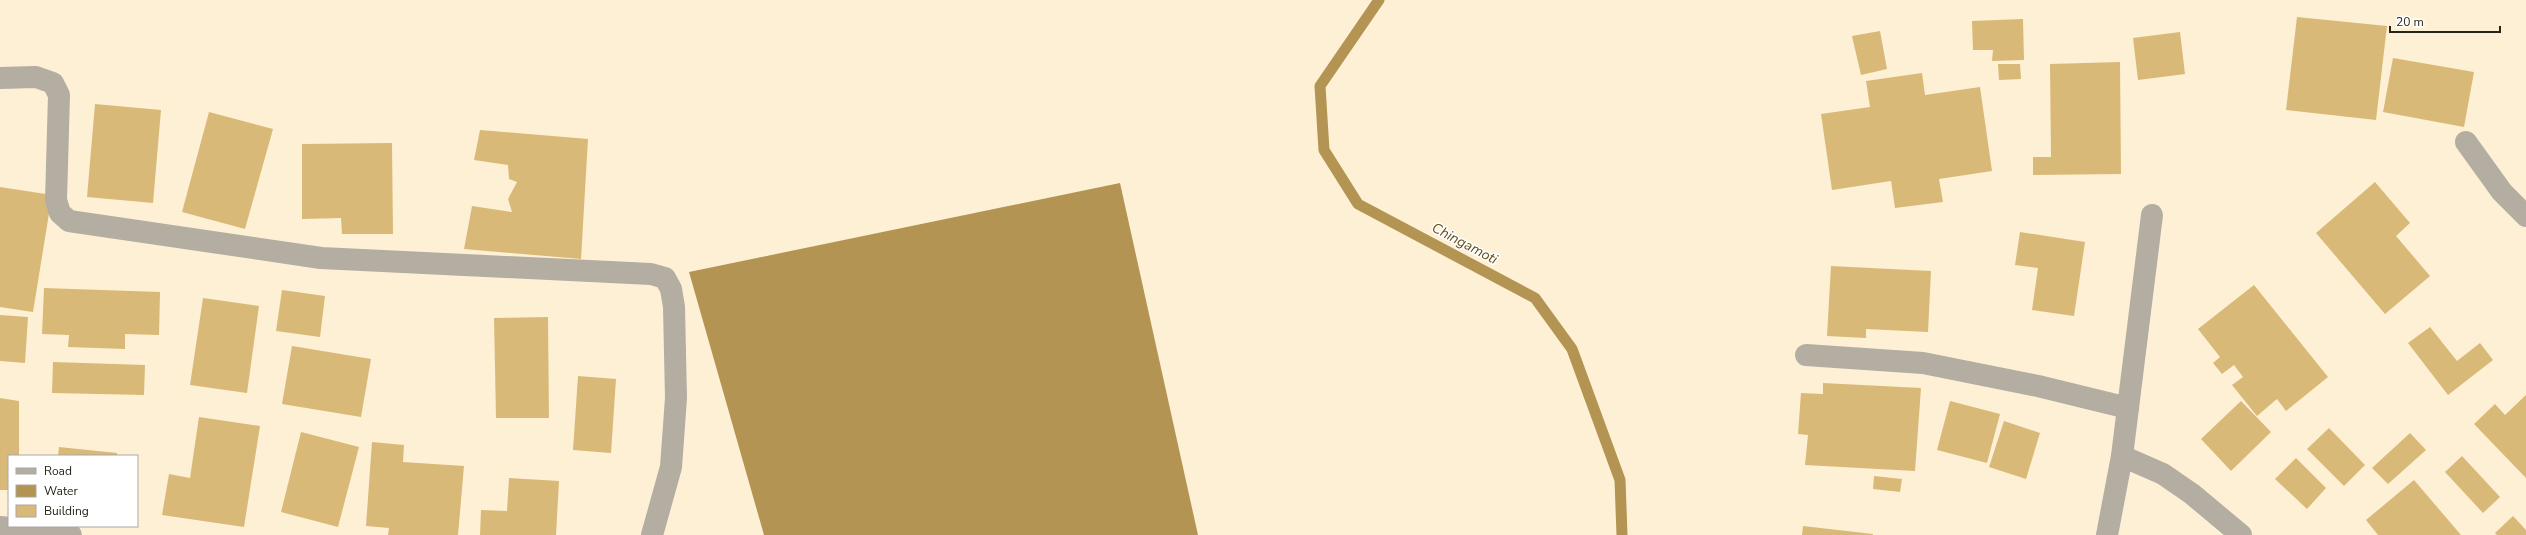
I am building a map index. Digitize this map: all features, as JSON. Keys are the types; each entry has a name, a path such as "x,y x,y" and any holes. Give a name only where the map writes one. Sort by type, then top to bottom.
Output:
{"street":[{"path":"0,78 36,77 53,83 59,95 56,200 60,213 69,221 321,258 651,274 665,278 671,289 674,307 676,398 671,467 652,535"},
{"path":"2466,142 2502,192 2526,216"},
{"path":"2107,535 2122,456 2152,215"},
{"path":"1806,355 1923,364 2038,386 2128,408"},
{"path":"2122,456 2163,474 2192,494 2241,535"},
{"path":"0,527 71,535"}],"water":[{"path":"1120,183 1198,535 764,535 689,272"}],"building":[{"path":"2297,17 2387,26 2376,120 2286,110"},
{"path":"2023,19 2024,60 1992,61 1993,50 1973,50 1972,21"},
{"path":"1880,31 1887,69 1861,75 1852,36"},
{"path":"2180,32 2185,74 2138,80 2133,38"},
{"path":"2393,58 2474,72 2464,127 2383,112"},
{"path":"2120,62 2121,174 2033,175 2033,157 2051,157 2050,64"},
{"path":"1998,64 2020,64 2021,79 1999,80"},
{"path":"1922,73 1925,95 1980,87 1992,171 1939,179 1943,202 1895,208 1891,181 1832,190 1821,114 1870,107 1866,81"},
{"path":"95,104 161,110 153,203 87,197"},
{"path":"209,112 273,129 245,229 182,212"},
{"path":"480,130 588,139 581,259 464,249 472,206 512,212 508,199 517,182 509,179 508,165 474,160"},
{"path":"392,143 393,234 342,234 341,218 302,219 302,144"},
{"path":"2375,182 2410,223 2396,236 2430,276 2385,314 2316,233"},
{"path":"0,187 52,195 33,312 0,307"},
{"path":"2020,232 2085,242 2074,316 2032,310 2038,268 2015,265"},
{"path":"1831,266 1931,271 1928,332 1866,329 1866,338 1827,336"},
{"path":"2254,285 2328,377 2286,411 2277,399 2257,416 2232,385 2243,377 2234,365 2222,374 2213,363 2220,357 2198,329"},
{"path":"44,288 160,292 159,335 125,334 125,349 68,347 69,335 42,334"},
{"path":"282,290 325,296 320,337 276,331"},
{"path":"203,298 259,306 247,393 190,385"},
{"path":"0,315 28,317 25,363 0,361"},
{"path":"548,317 549,418 496,418 494,318"},
{"path":"2430,327 2457,361 2480,343 2493,360 2448,395 2408,343"},
{"path":"292,346 371,359 361,417 282,404"},
{"path":"53,362 145,365 144,395 52,393"},
{"path":"578,376 616,379 611,453 573,450"},
{"path":"1823,383 1921,388 1915,471 1805,465 1808,435 1798,434 1801,393 1823,394"},
{"path":"2526,395 2526,478 2474,424 2495,404 2505,415"},
{"path":"0,398 19,401 19,455 8,455 8,490 0,490"},
{"path":"1950,401 2000,414 1987,463 1937,450"},
{"path":"2241,401 2271,432 2231,471 2201,439"},
{"path":"199,417 260,426 244,527 162,515 169,474 190,478"},
{"path":"2004,421 2040,433 2026,479 1989,467"},
{"path":"2329,428 2365,465 2344,486 2307,449"},
{"path":"301,432 359,447 338,527 281,512"},
{"path":"2410,433 2426,450 2388,484 2372,468"},
{"path":"372,442 404,445 403,462 464,466 458,535 388,535 389,528 366,526"},
{"path":"59,447 117,453 117,455 58,455"},
{"path":"2462,456 2500,497 2483,513 2445,472"},
{"path":"2296,458 2326,488 2307,509 2275,479"},
{"path":"1874,476 1902,479 1900,492 1873,489"},
{"path":"509,478 559,481 556,535 480,535 481,510 507,511"},
{"path":"2414,480 2461,535 2378,535 2366,520"},
{"path":"2513,516 2526,530 2526,535 2497,535 2495,533"},
{"path":"1803,526 1873,534 1873,535 1802,535"}],"waterway":[{"name":"Chingamoti","path":"1379,0 1320,86 1324,150 1358,204 1535,298 1572,349 1620,480 1622,535"}]}
